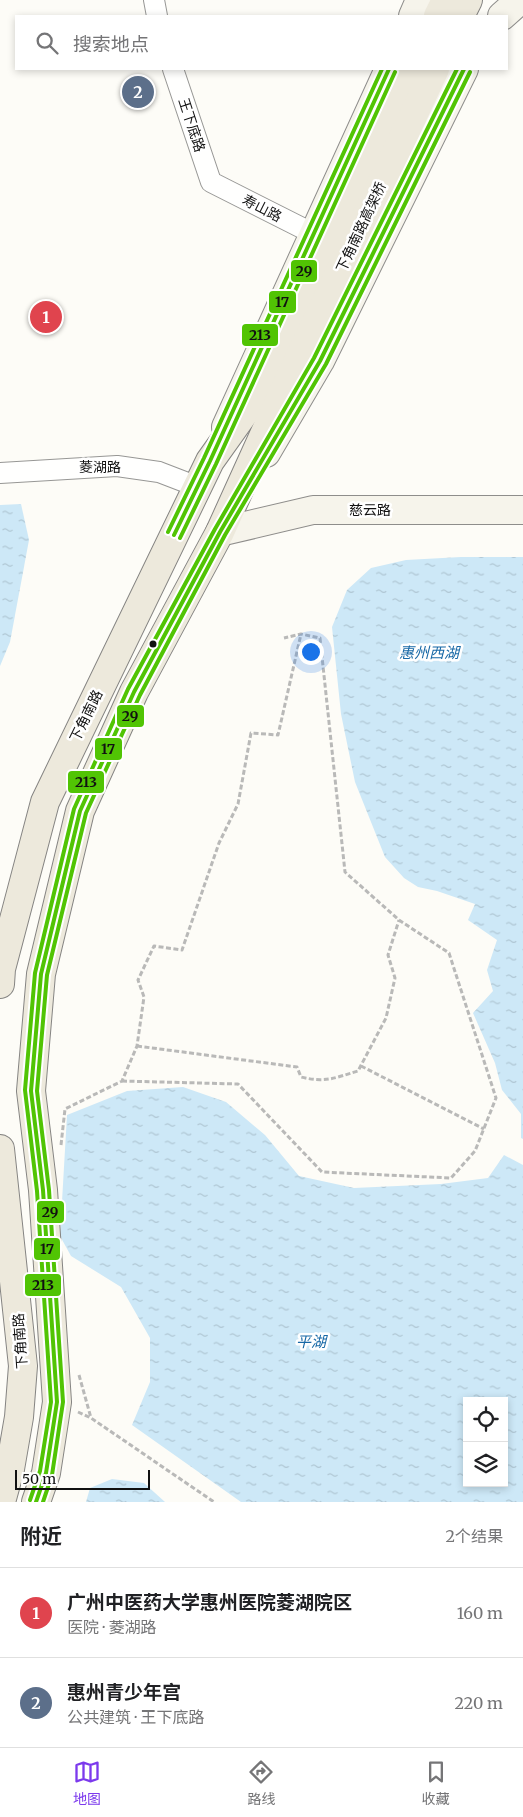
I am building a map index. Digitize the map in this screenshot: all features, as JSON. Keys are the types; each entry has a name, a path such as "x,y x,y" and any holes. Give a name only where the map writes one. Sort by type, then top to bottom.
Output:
{"main road":[{"path":"413,15 420,0"},
{"path":"438,15 446,0"},
{"path":"460,15 468,0"},
{"path":"490,15 497,0"},
{"path":"503,15 520,0"},
{"name":"下角南路","path":"0,984 1,969 44,802 198,487 389,70"},
{"name":"下角南路高架桥","path":"276,384 414,70"},
{"name":"下角南路高架桥","path":"276,384 434,70"},
{"path":"36,1502 46,1473 57,1402 43,1190 32,1091 41,974 80,811 134,692 220,532 320,361 464,70"},
{"path":"220,532 276,384"},
{"name":"下角南路","path":"210,461 276,384"},
{"name":"慈云路","path":"220,532 313,510 523,510"},
{"name":"下角南路","path":"0,1149 23,1366 18,1426 10,1469 1,1502"}],"street":[{"path":"154,0 156,15"},
{"name":"王下底路","path":"173,70 211,182"},
{"name":"寿山路","path":"211,182 314,234"},
{"name":"菱湖路","path":"0,473 48,468 117,466 159,472 198,487"}],"path":[{"path":"61,1148 65,1109 122,1082 238,1084 322,1172 451,1178 475,1151 496,1098 449,953 399,920 345,872 320,638 301,634 284,638"},
{"path":"122,1082 137,1046 144,997 138,980 154,946 182,950 219,843 238,804 251,733 278,735 301,634"},
{"path":"137,1046 297,1067 301,1077 315,1080 329,1081 358,1071 386,1018 395,978 388,955 399,920"},
{"path":"361,1066 484,1128"},
{"path":"77,1368 91,1418"},
{"path":"57,1402 91,1418 214,1502"}],"water":[{"path":"21,504 29,540 10,642 0,666 0,505"},
{"name":"惠州西湖","path":"461,557 523,557 523,1139 521,1138 521,1114 502,1090 495,1063 473,1013 493,991 487,970 497,940 468,920 475,904 437,891 418,887 404,878 385,857 355,782 341,714 332,627 347,590 371,568 406,560"},
{"name":"平湖","path":"183,1087 226,1102 265,1135 299,1176 354,1188 441,1184 488,1178 504,1155 523,1165 523,1502 241,1502 132,1425 150,1382 150,1338 121,1287 71,1256 60,1236 67,1115 127,1091"},
{"path":"112,1479 144,1483 165,1502 86,1502 90,1488"}],"transit line":[{"name":"213","path":"168,532 204,458 382,70"},
{"name":"17","path":"174,535 210,461 389,70"},
{"name":"213","path":"30,1500 40,1471 51,1402 37,1191 25,1090 35,973 74,809 128,689 215,529 314,358 457,70"},
{"name":"17","path":"36,1502 46,1473 57,1402 43,1190 31,1091 41,974 80,811 134,692 220,532 320,361 464,70"},
{"name":"29","path":"180,538 216,464 395,72"},
{"name":"29","path":"43,1502 52,1475 63,1402 49,1190 37,1091 47,975 86,813 140,695 225,535 326,364 470,72"}],"place":[{"name":"惠州青少年宫","path":"138,92"},
{"name":"广州中医药大学惠州医院菱湖院区","path":"46,317"}]}
